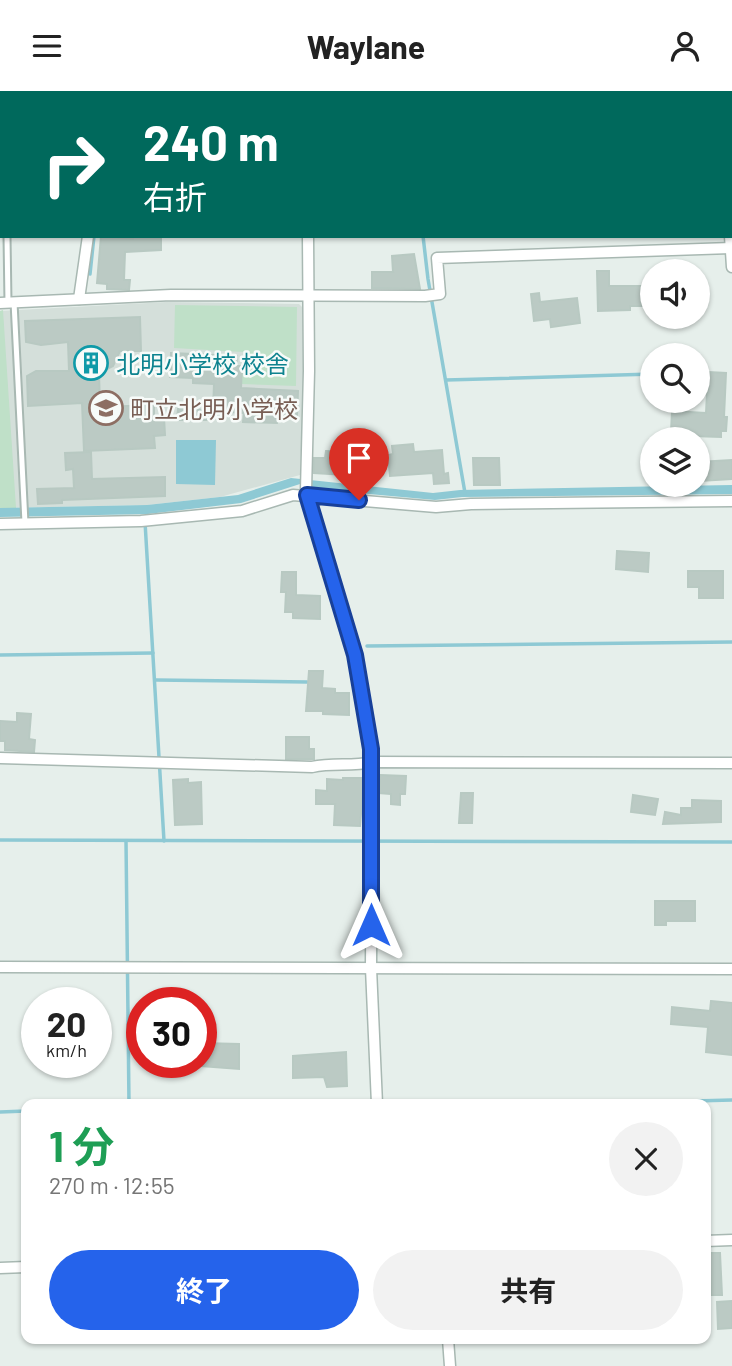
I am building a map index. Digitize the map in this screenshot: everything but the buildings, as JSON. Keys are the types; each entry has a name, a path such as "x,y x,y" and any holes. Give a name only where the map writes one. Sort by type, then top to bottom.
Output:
{"street":[{"path":"79,299 88,238"},
{"path":"308,238 309,371 305,476 307,492 355,655 372,762 371,968 377,1099"},
{"path":"7,302 171,295 430,295 440,294 437,258 730,242 732,267"},
{"path":"0,524 145,521 242,511 307,492 436,507 471,504 732,501"},
{"path":"0,758 312,767 330,762 732,763"},
{"path":"0,967 732,969"},
{"path":"711,1241 732,1240"},
{"path":"0,1268 21,1267"},
{"path":"448,1344 450,1366"}],"lane":[{"path":"7,238 7,302 24,522"}],"shaded area":[{"name":"町立北明小学校","path":"166,302 299,304 303,308 304,370 300,475 220,497 147,505 0,508 0,311"}],"green space":[{"path":"175,305 297,307 296,386 242,384 243,352 174,348"},
{"path":"3,310 16,508 0,508 0,311"}],"water":[{"path":"176,440 216,440 215,485 176,484"},
{"path":"291,478 433,493 460,490 640,487 640,495 462,497 435,500 314,489 300,484 241,503 148,514 0,517 0,508 147,505 238,495"},
{"path":"710,485 732,485 732,494 710,494"}],"waterway":[{"path":"90,274 94,238"},
{"path":"423,238 465,493"},
{"path":"446,380 640,374"},
{"path":"145,522 164,841"},
{"path":"367,646 732,642"},
{"path":"0,655 153,653"},
{"path":"156,680 307,682"},
{"path":"0,840 732,842"},
{"path":"126,841 129,1099"},
{"path":"711,1101 732,1100"},
{"path":"0,1112 21,1111"}],"place":[{"name":"北明小学校 校舎","path":"91,363"},
{"name":"町立北明小学校","path":"106,408"}],"route":[{"path":"359,500 307,495 349,631 371,749 371,925"}]}
